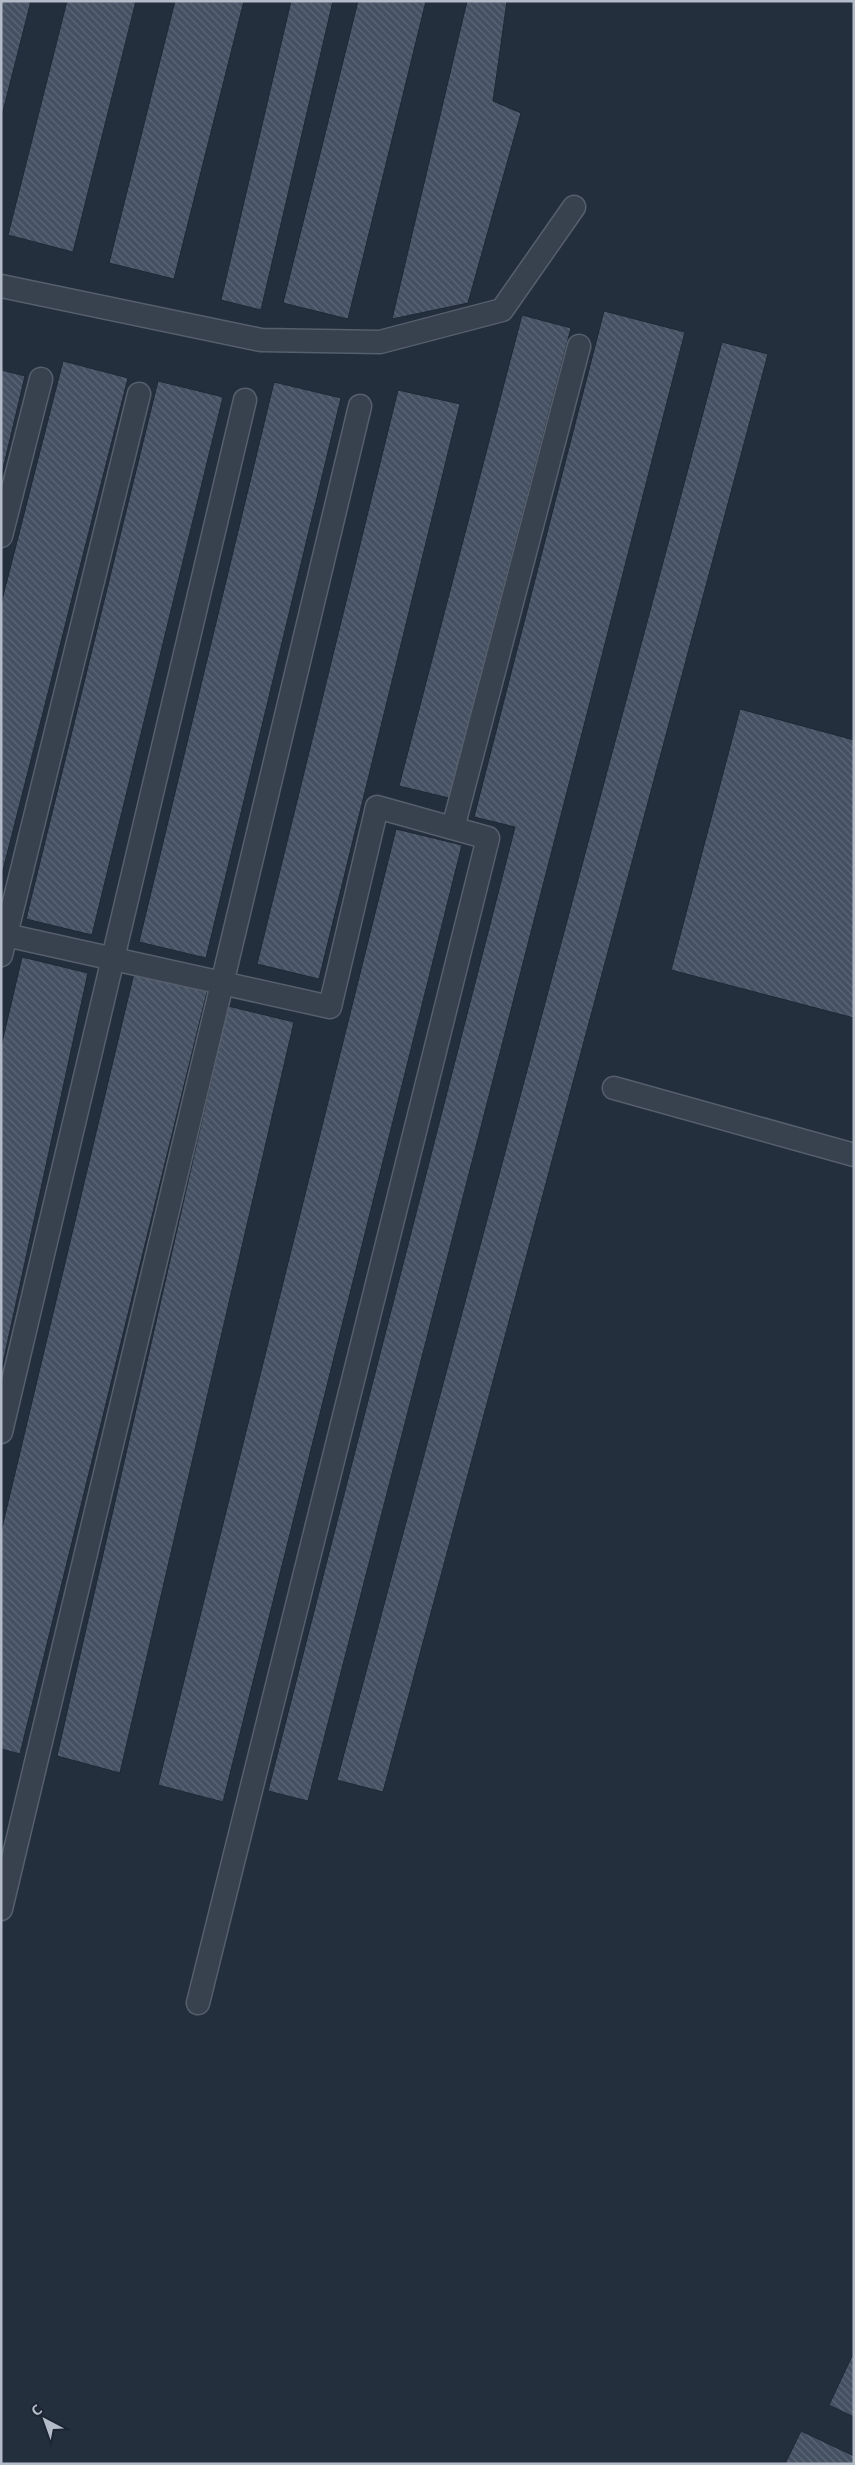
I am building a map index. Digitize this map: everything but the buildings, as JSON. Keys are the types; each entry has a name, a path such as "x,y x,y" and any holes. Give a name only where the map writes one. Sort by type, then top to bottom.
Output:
{"lane":[{"path":"1,286 261,340 380,342 502,310 574,207"},
{"path":"453,828 579,346"},
{"path":"1,536 41,379"},
{"path":"139,394 3,941 112,958 330,1007 377,808 488,838 198,2003"},
{"path":"1,1432 245,400"},
{"path":"1,1908 221,981 360,406"},
{"path":"614,1088 854,1155"}]}
